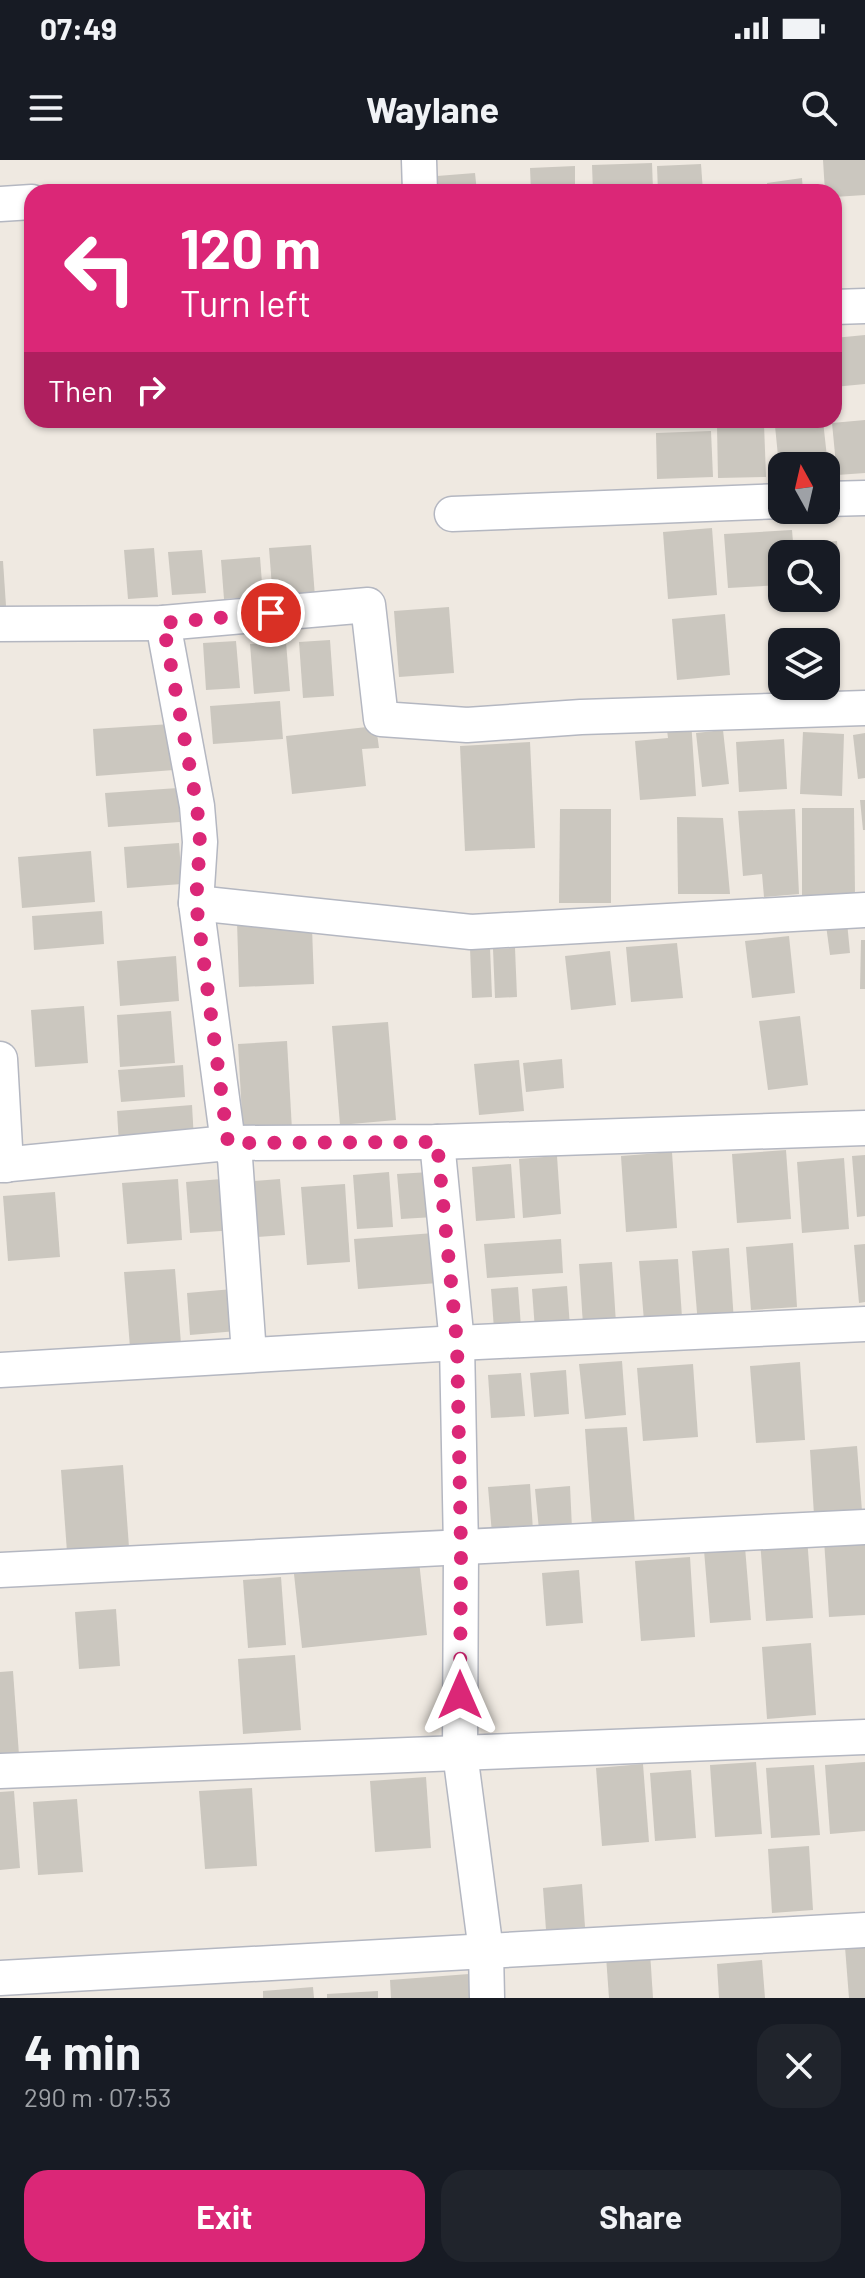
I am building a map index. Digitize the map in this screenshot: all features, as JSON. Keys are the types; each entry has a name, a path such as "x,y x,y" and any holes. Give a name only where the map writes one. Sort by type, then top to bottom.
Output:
{"street":[{"path":"419,160 420,184"},
{"path":"0,204 24,202"},
{"path":"842,307 865,306"},
{"path":"840,499 865,498"},
{"path":"452,514 768,502"},
{"path":"0,624 163,623 368,605 381,719 467,725 581,717 865,708"},
{"path":"163,623 197,806 200,842 196,903 228,1143 235,1158 249,1354"},
{"path":"196,903 471,932 865,910"},
{"path":"0,1059 3,1165 228,1143 437,1142 865,1128"},
{"path":"437,1142 457,1343 461,1549 460,1753 486,1951 487,1998"},
{"path":"0,1370 249,1354 865,1324"},
{"path":"0,1570 865,1527"},
{"path":"0,1771 865,1737"},
{"path":"0,1978 865,1930"}],"building":[{"path":"823,160 865,160 865,195 842,196 842,184 824,184"},
{"path":"652,163 653,184 593,184 592,165"},
{"path":"701,164 702,184 658,184 657,166"},
{"path":"575,166 575,184 531,184 530,168"},
{"path":"475,173 476,184 438,184 437,176"},
{"path":"802,178 802,184 767,184"},
{"path":"865,335 865,384 842,386 842,337"},
{"path":"865,420 865,473 840,475 840,452 835,452 832,428 842,428 842,422"},
{"path":"717,428 764,428 766,477 718,478"},
{"path":"775,428 824,428 826,452 778,452"},
{"path":"711,431 713,477 657,479 656,433"},
{"path":"712,528 717,595 668,599 663,532"},
{"path":"792,530 793,540 768,540 768,586 728,588 724,534"},
{"path":"311,545 315,597 273,600 269,548"},
{"path":"154,548 158,597 128,599 124,550"},
{"path":"202,550 206,593 172,595 168,552"},
{"path":"260,557 263,596 224,599 221,560"},
{"path":"0,561 3,561 6,606 0,607"},
{"path":"449,607 454,673 399,677 394,611"},
{"path":"725,614 730,675 677,680 672,619"},
{"path":"330,640 334,696 303,698 299,642"},
{"path":"236,641 240,688 206,690 203,643"},
{"path":"286,642 290,691 254,694 250,644"},
{"path":"280,701 283,739 213,744 210,706"},
{"path":"691,720 696,796 640,800 635,741 668,738 666,722"},
{"path":"171,724 174,770 96,776 93,729"},
{"path":"376,726 379,748 362,749 366,786 292,794 286,736"},
{"path":"723,730 729,784 702,787 696,733"},
{"path":"803,732 844,734 842,796 800,794"},
{"path":"865,733 865,778 858,779 853,735"},
{"path":"784,739 787,789 739,792 736,742"},
{"path":"530,742 535,848 465,851 460,746"},
{"path":"178,788 180,822 108,827 105,793"},
{"path":"860,800 865,800 865,830 863,830"},
{"path":"802,808 854,808 855,895 802,896"},
{"path":"560,809 611,809 611,903 559,903"},
{"path":"795,809 799,894 764,897 762,874 743,876 738,811"},
{"path":"677,817 723,818 730,894 678,894"},
{"path":"179,843 182,884 127,888 124,847"},
{"path":"91,851 95,902 22,908 18,857"},
{"path":"102,911 104,944 34,950 32,916"},
{"path":"237,921 312,927 314,984 239,987"},
{"path":"847,922 850,953 830,955 826,925"},
{"path":"789,936 795,993 752,998 745,941"},
{"path":"861,940 865,940 865,989 860,989"},
{"path":"677,943 683,998 631,1002 626,947"},
{"path":"490,947 492,997 472,998 470,948"},
{"path":"515,948 517,997 495,998 493,949"},
{"path":"610,951 616,1005 571,1010 565,956"},
{"path":"176,956 179,1001 120,1006 117,961"},
{"path":"84,1006 88,1063 35,1067 31,1010"},
{"path":"171,1011 175,1063 120,1067 117,1015"},
{"path":"800,1016 808,1085 768,1090 759,1021"},
{"path":"388,1022 396,1120 340,1125 332,1026"},
{"path":"287,1041 292,1130 243,1133 238,1044"},
{"path":"562,1059 564,1088 526,1092 523,1063"},
{"path":"519,1060 524,1111 479,1115 474,1064"},
{"path":"183,1065 185,1097 121,1102 118,1070"},
{"path":"192,1105 194,1140 119,1145 117,1111"},
{"path":"786,1150 791,1219 737,1223 732,1154"},
{"path":"672,1152 677,1228 626,1232 621,1156"},
{"path":"865,1155 865,1216 857,1217 852,1156"},
{"path":"557,1156 561,1214 523,1218 519,1159"},
{"path":"844,1158 849,1229 802,1233 797,1162"},
{"path":"511,1164 515,1218 476,1221 472,1167"},
{"path":"389,1172 393,1227 357,1229 353,1175"},
{"path":"430,1172 434,1217 401,1219 397,1174"},
{"path":"233,1178 237,1230 190,1233 186,1182"},
{"path":"178,1179 182,1240 127,1244 122,1183"},
{"path":"280,1179 285,1235 245,1238 241,1182"},
{"path":"345,1184 350,1262 307,1265 301,1187"},
{"path":"55,1192 60,1257 8,1261 3,1196"},
{"path":"434,1233 438,1283 358,1289 354,1239"},
{"path":"561,1239 563,1273 487,1278 484,1244"},
{"path":"793,1243 797,1307 751,1310 746,1247"},
{"path":"865,1244 865,1302 859,1303 854,1245"},
{"path":"729,1248 734,1322 698,1325 692,1251"},
{"path":"678,1259 682,1317 644,1321 639,1261"},
{"path":"612,1262 616,1323 583,1325 579,1264"},
{"path":"175,1269 182,1356 131,1360 124,1272"},
{"path":"567,1286 570,1327 535,1330 532,1289"},
{"path":"518,1287 521,1327 494,1329 491,1289"},
{"path":"233,1289 237,1331 190,1335 187,1293"},
{"path":"622,1361 626,1415 585,1419 579,1364"},
{"path":"800,1362 805,1440 756,1443 750,1366"},
{"path":"693,1364 698,1437 643,1441 637,1368"},
{"path":"566,1370 569,1414 534,1417 530,1373"},
{"path":"521,1373 525,1416 491,1418 488,1375"},
{"path":"627,1427 635,1524 592,1527 585,1429"},
{"path":"857,1446 862,1511 814,1515 810,1450"},
{"path":"123,1465 129,1547 67,1552 61,1470"},
{"path":"530,1484 533,1531 492,1534 488,1487"},
{"path":"570,1486 572,1528 539,1530 535,1489"},
{"path":"744,1535 751,1620 710,1623 703,1538"},
{"path":"865,1536 865,1615 829,1617 824,1539"},
{"path":"807,1537 813,1618 766,1621 760,1540"},
{"path":"690,1557 695,1637 641,1641 635,1561"},
{"path":"419,1561 427,1635 302,1648 294,1574"},
{"path":"579,1570 583,1623 546,1626 542,1573"},
{"path":"281,1577 286,1645 248,1648 243,1580"},
{"path":"116,1609 120,1666 79,1669 75,1612"},
{"path":"811,1643 816,1715 767,1719 762,1647"},
{"path":"295,1655 301,1730 243,1734 238,1659"},
{"path":"13,1671 19,1755 0,1757 0,1672"},
{"path":"756,1762 762,1834 715,1837 710,1765"},
{"path":"865,1762 865,1831 830,1834 825,1765"},
{"path":"643,1764 649,1842 602,1846 596,1768"},
{"path":"814,1765 820,1835 771,1838 766,1768"},
{"path":"691,1770 696,1838 655,1841 650,1773"},
{"path":"426,1777 431,1848 375,1852 370,1781"},
{"path":"252,1788 257,1866 205,1869 199,1791"},
{"path":"14,1791 20,1868 0,1870 0,1792"},
{"path":"77,1799 83,1872 38,1875 33,1802"},
{"path":"809,1846 813,1910 772,1913 768,1849"},
{"path":"582,1884 585,1927 546,1930 543,1888"},
{"path":"865,1946 865,1998 849,1998 845,1947"},
{"path":"650,1952 653,1998 609,1998 606,1956"},
{"path":"762,1960 765,1998 719,1998 717,1964"},
{"path":"469,1974 470,1998 391,1998 390,1980"},
{"path":"313,1987 314,1998 263,1998 263,1991"},
{"path":"378,1991 378,1998 327,1998 327,1994"}],"route":[{"path":"271,613 163,623 197,806 200,842 196,903 228,1143 437,1142 457,1343 460,1695"}]}
